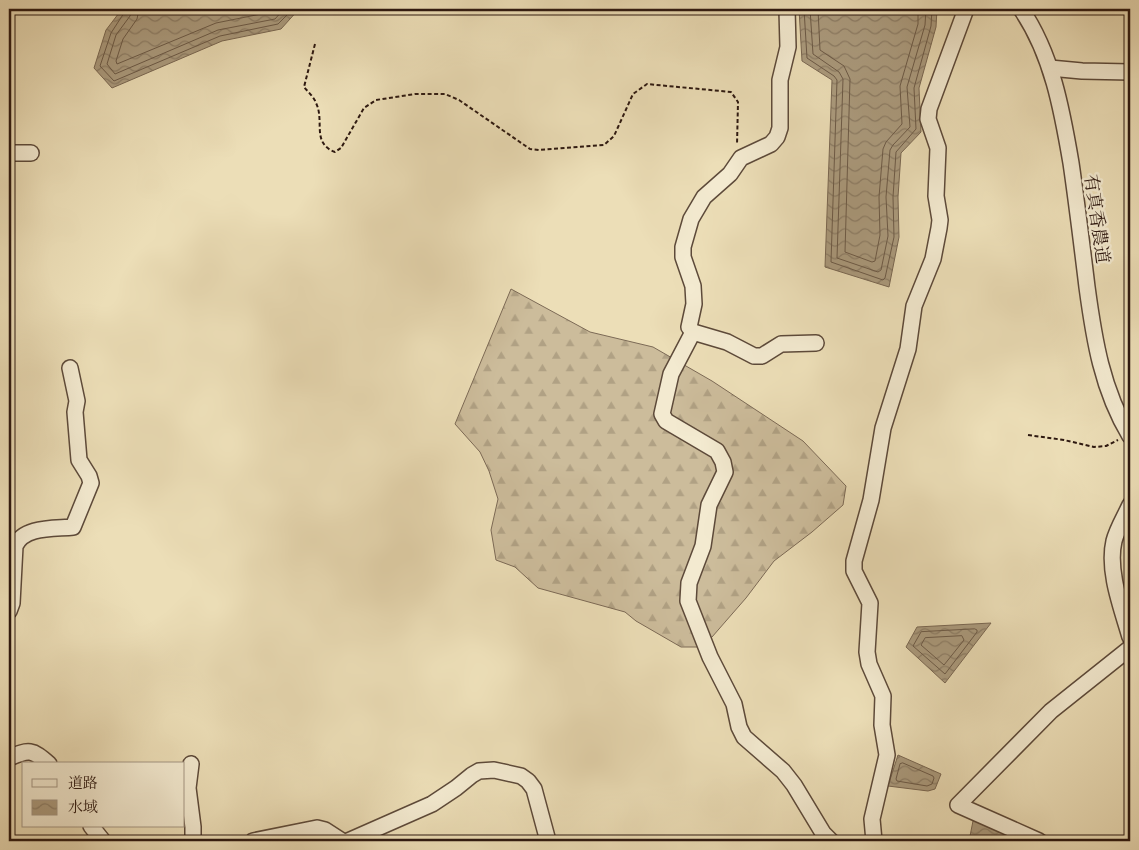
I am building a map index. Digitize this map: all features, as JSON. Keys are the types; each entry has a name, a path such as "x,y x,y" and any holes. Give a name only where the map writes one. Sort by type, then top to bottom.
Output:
{"street":[{"path":"787,9 788,47 780,80 780,128 777,137 771,144 741,158 730,174 704,198 691,219 683,247 683,257 693,286 694,304 689,327 693,332 727,342 754,356 762,356 781,344 816,343"},
{"path":"874,841 872,819 887,754 882,725 883,696 869,664 867,652 870,603 854,571 854,561 871,500 883,428 908,348 914,306 933,258 940,220 936,196 938,148 928,119 929,109 966,9"},
{"name":"有真香農道","path":"1021,9 1029,20 1050,68 1063,112 1077,202 1094,338 1100,367 1113,401 1130,435"},
{"path":"1050,68 1130,72"},
{"path":"9,153 31,153"},
{"path":"693,332 671,374 662,414 666,421 717,451 723,462 725,472 709,505 703,546 689,583 688,601 710,657 734,704 739,727 744,737 783,771 794,785 823,833 831,841"},
{"path":"9,612 12,603 15,546 18,539 24,534 72,527 91,483 79,460 74,412 77,401 70,368"},
{"path":"1130,505 1114,540 1113,552 1114,580 1130,637"},
{"path":"1039,841 958,805 1051,712 1130,648"},
{"path":"9,758 24,751 37,754 47,762"},
{"path":"192,764 188,788 193,841"},
{"path":"348,841 432,804 480,771 494,770 521,776 528,781 534,789 548,841"},
{"path":"93,828 103,841"},
{"path":"253,841 317,828 325,830 342,841"}],"path":[{"path":"315,44 304,87 317,104 321,141 327,149 335,152 341,148 364,108 376,100 415,94 445,94 459,100 530,149 604,145 614,136 633,94 648,84 731,92 738,102 737,146 741,158"},
{"path":"1028,435 1064,440 1094,447 1106,446 1130,435"}],"green space":[{"path":"511,289 590,332 653,347 712,381 803,441 846,486 843,505 774,561 746,598 712,637 698,647 681,647 636,621 625,612 538,588 515,567 496,560 491,530 498,499 489,471 480,452 455,424"}],"water":[{"path":"122,9 299,9 281,29 222,41 112,88 94,68 106,30"},
{"path":"799,9 937,9 936,27 919,88 921,132 901,153 898,197 899,237 889,287 825,267 832,80 802,61"},
{"path":"991,623 945,683 906,647 917,627"},
{"path":"898,755 941,774 935,789 928,791 888,786"},
{"path":"974,816 1034,841 969,841"}]}
